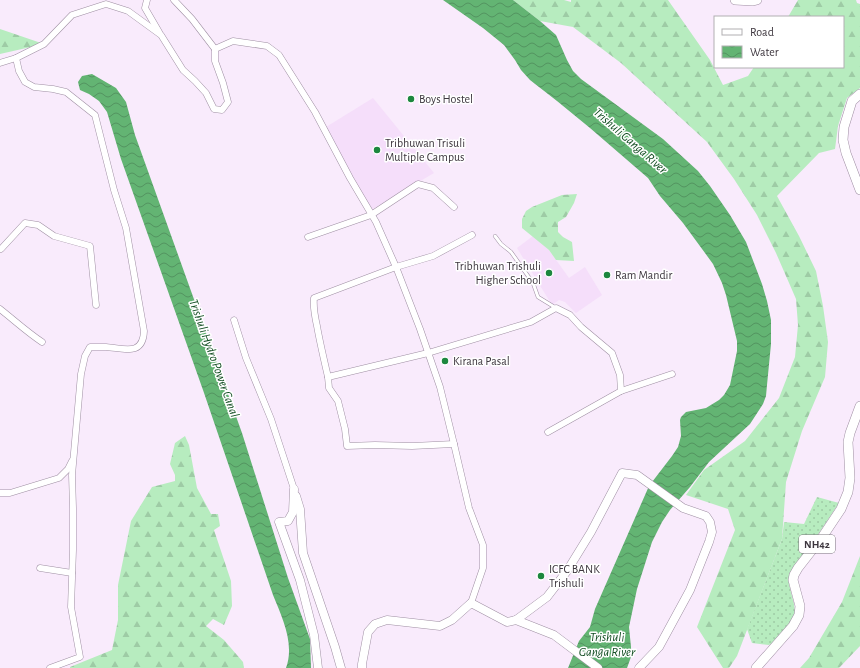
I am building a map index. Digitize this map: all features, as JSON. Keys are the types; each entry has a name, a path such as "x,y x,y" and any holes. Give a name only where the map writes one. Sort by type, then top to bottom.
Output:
{"main road":[{"path":"734,0 757,0"},
{"path":"860,94 852,101 844,127 843,140 846,153 860,190"},
{"name":"NH42","path":"756,668 793,626 799,615 800,606 793,580 794,575 823,536 840,509 848,492 850,478 848,442 860,406"}],"street":[{"path":"146,0 145,8 183,70 206,93 214,109 222,110 228,102 215,61 215,49 192,19 174,0"},
{"path":"0,63 16,58 44,44 72,15 106,4 128,11 161,35"},
{"path":"215,49 233,41 267,46 279,55 315,112 371,214 396,267 440,387 468,508 483,545 484,568 471,603 452,620 440,626 387,620 374,624 368,632 362,668"},
{"path":"16,58 19,71 24,82 34,87 66,92 95,115 114,190 126,228 144,331 144,337 138,347 130,350 90,347 84,356 72,475 73,508 71,606 80,658 67,665 50,668"},
{"path":"308,237 371,214 418,184 433,188 454,207"},
{"path":"1,249 25,223 38,226 54,236 90,246 96,305"},
{"path":"454,444 412,446 346,446 345,429 338,401 329,388 317,326 314,298 396,267 433,256 472,235"},
{"path":"328,377 428,353 531,322 556,308 570,315 581,328 612,353 620,375 621,391"},
{"path":"0,309 42,342"},
{"path":"234,320 246,358 271,419 300,509 303,553 341,668"},
{"path":"548,432 621,391 672,374"},
{"path":"0,494 10,493 59,478 68,469 74,458"},
{"path":"471,603 507,622 516,620 547,597 567,571 591,532 622,473 637,475 683,508 706,516 710,522 712,532 690,590 659,647 639,668"},
{"path":"294,490 293,512 288,521 279,522 300,580 314,635 318,668"},
{"path":"40,568 72,573"},
{"path":"516,620 554,636 598,668"}],"lane":[{"path":"495,236 501,244 511,252 533,283 538,297 556,308"}],"shaded area":[{"name":"Tribhuwan Trisuli Multiple Campus","path":"373,98 434,173 371,210 326,127"},
{"name":"Tribhuwan Trishuli Higher School","path":"533,236 549,250 569,278 585,267 602,295 576,313 565,302 559,300 552,305 517,248"}],"green space":[{"path":"513,0 564,0 571,2 571,0 668,0 710,60 723,85 748,76 753,68 844,68 844,16 789,16 798,0 856,0 857,3 860,4 860,88 847,98 838,126 835,149 819,153 777,196 816,271 828,342 825,377 802,431 786,482 782,539 737,656 729,668 723,668 697,627 735,530 728,509 686,495 704,470 745,441 779,398 795,357 798,325 796,299 776,253 757,215 734,179 707,142 621,63 573,27 540,21"},
{"path":"0,29 44,44 0,54"},
{"path":"577,194 566,217 558,222 558,232 572,242 574,261 556,260 549,250 522,228 522,219 526,211 532,207 562,195"},
{"path":"185,436 189,445 197,488 211,514 218,514 220,526 214,530 231,581 232,606 224,625 213,619 206,626 224,640 243,662 244,668 70,668 112,650 118,620 118,585 131,521 152,487 175,481 175,475 170,464 175,443"},
{"path":"817,497 839,503 790,576 789,584 795,612 792,620 786,629 774,642 769,645 752,643 747,629 782,539 784,522 804,524"},
{"path":"860,556 860,646 839,668 800,668 809,658 842,602"}],"water":[{"name":"Trishuli Ganga River","path":"443,0 513,0 556,35 573,71 581,79 663,139 698,171 710,186 746,242 767,301 771,320 771,344 766,396 763,404 750,424 709,462 662,522 652,542 637,589 629,627 631,657 627,668 568,668 579,641 590,627 595,609 649,486 678,447 681,436 681,417 686,412 706,408 719,400 730,385 737,351 737,341 726,295 713,264 683,223 660,196 648,178 590,128 530,80 521,70 504,45 483,28"},
{"name":"Trishuli Hydro Power Canal","path":"92,74 116,88 126,102 135,135 242,433 288,578 310,639 311,668 286,668 289,650 283,621 121,159 107,112 99,101 80,90 78,82 82,76"}],"place":[{"name":"Boys Hostel","path":"411,99"},
{"name":"Tribhuwan Trisuli Multiple Campus","path":"377,150"},
{"name":"Tribhuwan Trishuli Higher School","path":"549,273"},
{"name":"Ram Mandir","path":"607,275"},
{"name":"Kirana Pasal","path":"445,361"},
{"name":"ICFC BANK Trishuli","path":"541,576"}]}
